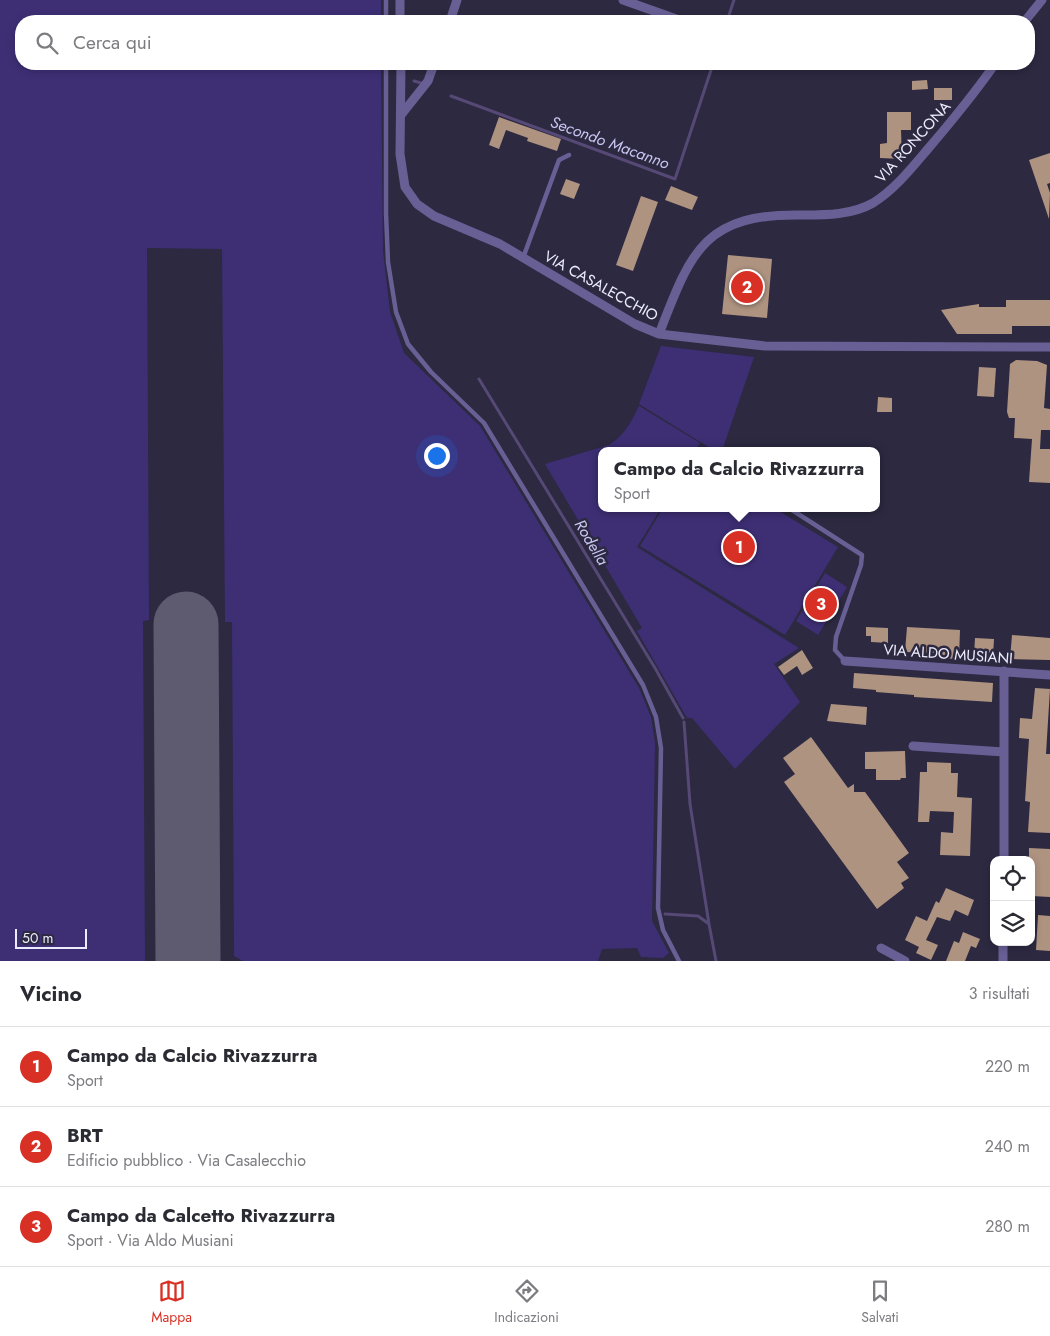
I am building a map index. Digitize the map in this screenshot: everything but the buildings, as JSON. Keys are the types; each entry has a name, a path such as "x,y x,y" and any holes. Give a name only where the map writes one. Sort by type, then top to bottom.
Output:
{"street":[{"path":"400,0 400,15"},
{"path":"452,15 457,0"},
{"path":"623,0 665,15"},
{"path":"1030,15 1042,0"},
{"name":"VIA CASALECCHIO","path":"401,70 400,154 405,187 417,204 434,216 500,244 635,324 659,334 765,346 1050,347"},
{"path":"401,115 428,80 432,70"},
{"name":"VIA RONCONA","path":"659,334 678,286 692,260 706,241 725,228 749,218 776,214 822,215 856,211 873,203 894,187 915,164 968,102 991,70"},
{"name":"VIA ALDO MUSIANI","path":"845,662 1050,675"},
{"path":"1004,671 1004,856"},
{"path":"913,746 1004,752"},
{"path":"1004,946 1004,961"},
{"path":"882,948 905,961"}],"lane":[{"path":"386,0 386,15"},
{"path":"386,70 388,262 396,312 408,344 431,372 484,423 643,685 656,717 661,748 658,908 663,930 679,961"},
{"path":"523,258 559,160 570,155"},
{"path":"795,512 862,555 861,565 836,637 835,650 845,662"}],"shaded area":[{"path":"0,0 381,0 381,15 15,15 15,70 381,70 383,251 390,312 404,353 480,426 639,688 651,717 655,743 652,921 669,953 663,958 641,957 637,948 602,949 598,961 243,961 234,956 232,622 225,622 222,249 147,248 149,620 143,621 145,961 0,961"},
{"path":"661,346 754,357 723,447 709,447 639,404"},
{"path":"639,406 700,443 698,447 602,447 615,441 630,423"},
{"path":"598,448 598,512 659,512 637,547 799,648 774,664 800,702 735,769 692,718 687,718 637,631 642,628 545,464"},
{"path":"661,512 781,512 838,547 785,635 640,546"},
{"path":"825,573 847,587 818,635 796,621"}],"waterway":[{"name":"Secondo Macanno","path":"729,15 734,0"},
{"name":"Secondo Macanno","path":"451,96 675,179 711,70"},
{"name":"Secondo Macanno","path":"414,81 421,83"},
{"name":"Rodella","path":"479,379 655,668 683,718"},
{"name":"Rodella","path":"684,722 690,804 709,924"},
{"name":"Rodella","path":"665,914 698,916 709,924 716,961"}],"runway":[{"path":"186,624 188,961"}],"place":[{"name":"BRT","path":"747,287"},
{"name":"Campo da Calcio Rivazzurra","path":"739,547"},
{"name":"Campo da Calcetto Rivazzurra","path":"821,604"}]}
